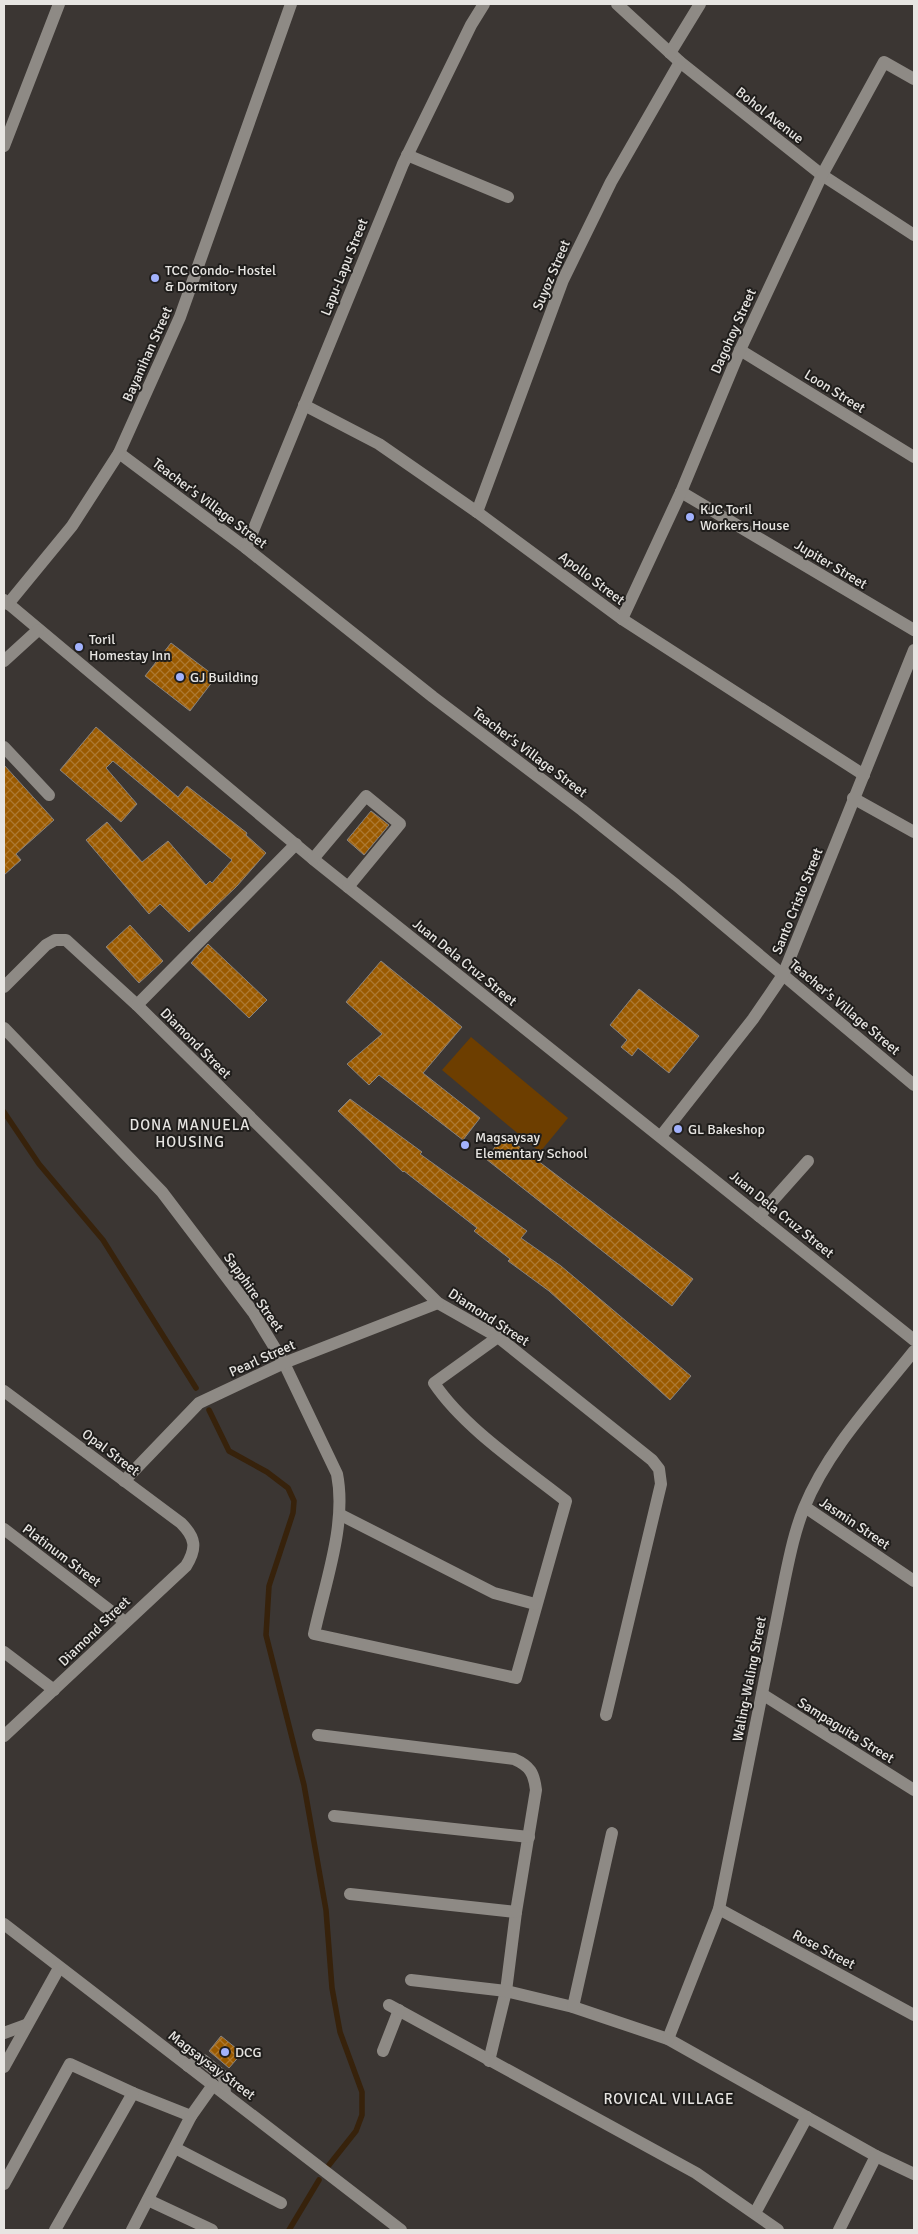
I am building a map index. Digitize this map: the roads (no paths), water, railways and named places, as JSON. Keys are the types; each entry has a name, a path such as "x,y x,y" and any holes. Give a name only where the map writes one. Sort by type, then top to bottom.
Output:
{"street":[{"path":"4,146 59,4"},
{"name":"Bayanihan Street","path":"6,602 72,526 119,453 180,317 291,4"},
{"name":"Lapu-Lapu Street","path":"246,548 407,155 471,25 484,4"},
{"name":"Bohol Avenue","path":"617,4 680,62 822,175 914,235"},
{"path":"670,53 700,4"},
{"name":"Suyoz Street","path":"477,512 563,280 610,182 680,62"},
{"name":"Dagohoy Street","path":"622,619 681,492 740,350 822,175 884,62 914,80"},
{"path":"407,155 508,197"},
{"name":"Loon Street","path":"740,350 914,457"},
{"name":"Apollo Street","path":"304,405 379,444 477,512 622,619 864,775"},
{"name":"Teacher's Village Street","path":"119,453 246,548 425,691 654,868 914,1084"},
{"name":"Jupiter Street","path":"681,492 914,630"},
{"name":"Juan Dela Cruz Street","path":"6,602 313,859 914,1340"},
{"path":"4,661 38,630"},
{"name":"Santo Cristo Street","path":"661,1136 753,1020 783,975 914,650"},
{"path":"4,746 49,795"},
{"path":"313,859 366,796 400,824 348,887"},
{"path":"853,798 914,832"},
{"path":"137,1005 296,844"},
{"name":"Diamond Street","path":"4,987 46,945 55,940 66,940 137,1005 438,1303 498,1337 652,1460 659,1470 661,1484 658,1501 606,1715"},
{"name":"Sapphire Street","path":"4,1028 162,1192 253,1312 284,1364 337,1474 341,1493 341,1515 314,1634 516,1678 536,1604"},
{"path":"759,1216 808,1161"},
{"name":"Pearl Street","path":"124,1481 199,1403 284,1364 438,1303"},
{"path":"341,1515 494,1593 536,1604 566,1502 460,1416 434,1383 498,1337"},
{"name":"Waling-Waling Street","path":"668,2039 719,1909 792,1547 805,1507 836,1450 914,1351"},
{"name":"Opal Street","path":"4,1391 181,1523 191,1533 193,1542"},
{"name":"Jasmin Street","path":"805,1507 914,1581"},
{"name":"Platinum Street","path":"4,1529 125,1622"},
{"name":"Diamond Street","path":"4,1736 186,1566 193,1554 193,1542"},
{"path":"4,1652 54,1690"},
{"name":"Sampaguita Street","path":"762,1694 914,1790"},
{"path":"318,1735 514,1759 527,1765 534,1775 536,1790 530,1837 516,1912 506,1991 489,2061"},
{"path":"334,1816 530,1837"},
{"path":"574,2007 612,1833"},
{"path":"350,1894 516,1912"},
{"name":"Rose Street","path":"719,1909 914,2014"},
{"name":"Magsaysay Street","path":"4,1924 401,2230"},
{"path":"4,2067 59,1968"},
{"path":"411,1980 506,1991 574,2007 668,2039 876,2156 914,2174"},
{"path":"383,2050 394,2008 696,2173 778,2230"},
{"path":"4,2033 26,2025"},
{"path":"188,2066 203,2060 224,2077 225,2094"},
{"path":"4,2184 70,2064 133,2093 191,2116"},
{"path":"132,2230 191,2116 213,2085"},
{"path":"55,2230 133,2093"},
{"path":"755,2213 807,2117"},
{"path":"175,2148 281,2203"},
{"path":"839,2230 876,2156"},
{"path":"148,2200 212,2230"}],"waterway":[{"path":"4,1112 39,1164 103,1240 196,1388"},
{"path":"209,1410 229,1451 267,1472 288,1488 294,1501 293,1513 269,1586 266,1635 304,1785 326,1910 332,1988 340,2032 362,2092 362,2115 356,2131 329,2165"},
{"path":"289,2230 319,2180"}],"place":[{"name":"TCC Condo- Hostel & Dormitory","path":"155,278"},
{"name":"KJC Toril Workers House","path":"690,517"},
{"name":"Toril Homestay Inn","path":"79,647"},
{"name":"GJ Building","path":"180,677"},
{"name":"GL Bakeshop","path":"678,1129"},
{"name":"Magsaysay Elementary School","path":"465,1145"},
{"name":"DCG","path":"225,2052"}],"district":[{"name":"DONA MANUELA HOUSING","path":"190,1134"},
{"name":"ROVICAL VILLAGE","path":"669,2099"}]}
